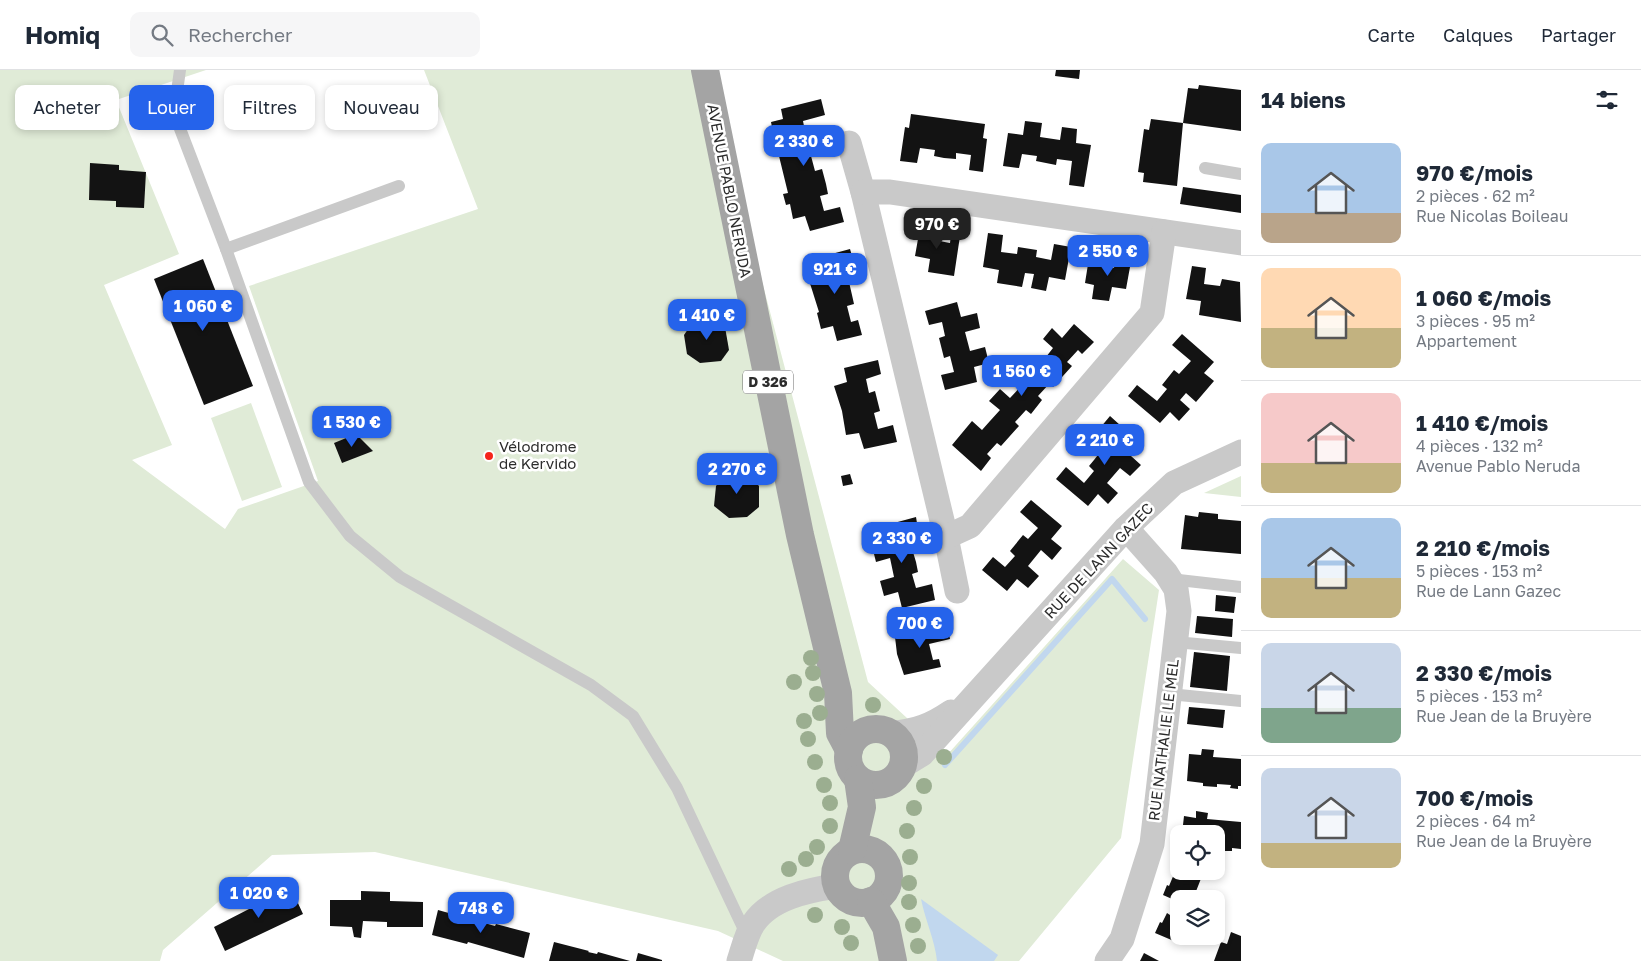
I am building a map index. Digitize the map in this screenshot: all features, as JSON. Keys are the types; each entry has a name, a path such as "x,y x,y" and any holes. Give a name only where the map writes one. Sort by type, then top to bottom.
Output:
{"main road":[{"name":"AVENUE PABLO NERUDA","path":"705,70 800,535 838,693"},
{"name":"D 326","path":"838,693 882,731"},
{"name":"D 326","path":"838,693 840,733 849,750"},
{"path":"882,731 903,747 904,765 900,774 885,784 867,784 858,779 850,768 849,750 859,734 882,731"},
{"path":"858,779 862,807 864,852"},
{"path":"864,852 876,820 885,784"},
{"path":"864,852 882,859 888,874 884,890 871,900 863,902 847,898 837,886 836,869 845,854 864,852"},
{"path":"871,900 886,927 893,961"}],"street":[{"path":"849,143 863,192 946,537 956,591"},
{"path":"863,192 890,192 1241,243"},
{"path":"946,537 970,526 1152,314 1164,232"},
{"name":"RUE DE LANN GAZEC","path":"976,696 1126,528 1174,483 1241,452"},
{"name":"RUE NATHALIE LE MEL","path":"1107,961 1122,939 1152,844 1179,611 1176,589 1170,579 1126,528"},
{"path":"882,731 911,732 934,723 976,696"},
{"path":"904,765 922,754 976,696"},
{"path":"739,961 747,936 758,917 776,904 820,888 837,886"}],"lane":[{"path":"180,70 174,113 226,249 308,482 350,536 400,577 591,685 633,716 676,788 747,936"},
{"path":"1205,168 1241,174"},
{"path":"226,249 398,186"},
{"path":"1170,579 1241,587"},
{"path":"1175,642 1241,648"},
{"path":"1169,694 1241,701"}],"green space":[{"path":"0,70 206,70 161,85 129,85 129,96 119,99 119,85 15,85 15,130 119,130 119,107 179,254 104,285 172,445 132,460 225,529 238,509 318,481 249,286 478,209 438,106 438,85 430,85 424,70 706,70 868,682 947,755 1123,559 1159,590 1121,838 1019,961 783,961 718,931 375,852 272,855 163,950 160,961 0,961"},
{"path":"251,403 282,487 242,501 211,418"},
{"path":"1241,476 1241,497 1204,493"}],"water":[{"path":"921,899 998,955 994,961 937,961"}],"building":[{"path":"1056,70 1080,70 1079,79 1055,76"},
{"path":"1199,85 1241,90 1241,131 1183,123 1188,88 1198,89"},
{"path":"821,99 825,115 803,121 806,136 814,134 818,153 811,156 815,171 822,169 826,184 828,194 820,196 824,211 840,207 844,222 810,231 805,216 793,219 790,204 786,205 783,194 788,193 778,152 790,150 788,139 775,143 771,122 783,119 781,109"},
{"path":"911,114 985,124 983,138 987,139 983,172 969,170 971,155 956,153 956,159 944,158 934,156 935,150 920,148 917,163 900,161 905,127 909,128"},
{"path":"1151,119 1183,123 1177,186 1143,182 1144,173 1138,172 1144,129 1149,130"},
{"path":"1025,121 1042,123 1040,137 1060,140 1062,127 1077,129 1076,143 1091,145 1084,187 1069,185 1072,161 1057,159 1056,165 1036,161 1037,156 1022,154 1019,168 1003,166 1008,133 1023,135"},
{"path":"90,163 119,165 119,170 146,172 144,208 116,207 116,201 89,200"},
{"path":"1183,187 1241,195 1241,213 1180,204"},
{"path":"921,222 937,224 934,240 950,243 951,235 960,236 954,276 928,272 930,259 915,256"},
{"path":"988,233 1003,235 1001,252 1017,254 1018,247 1037,250 1036,257 1051,260 1054,244 1071,247 1065,280 1049,277 1046,291 1031,288 1034,274 1025,273 1022,287 997,283 999,270 983,267"},
{"path":"850,249 855,266 838,270 842,284 849,282 854,304 847,306 851,322 858,320 862,335 837,341 833,326 821,329 817,313 819,312 808,277 820,273 817,258"},
{"path":"1117,254 1132,256 1126,289 1112,287 1109,301 1092,299 1094,285 1085,283 1089,258 1098,259 1097,265 1114,268"},
{"path":"203,259 253,386 204,405 154,279"},
{"path":"1192,266 1206,268 1204,284 1220,286 1222,279 1240,282 1241,322 1199,315 1201,301 1186,299"},
{"path":"957,302 961,317 977,313 980,328 965,332 970,351 985,347 989,363 974,367 977,382 945,390 941,375 954,372 950,356 944,358 939,338 945,336 942,322 929,325 925,311"},
{"path":"709,318 725,327 729,350 721,361 700,363 687,354 684,335 693,322"},
{"path":"1074,324 1094,342 1082,354 1078,350 1067,362 1072,366 1053,387 1049,384 1038,396 1042,400 1031,414 1026,410 1015,422 1019,426 1001,446 997,443 987,454 991,458 981,471 952,445 972,421 982,430 1000,410 989,401 1000,389 1010,398 1023,384 1013,374 1024,361 1034,371 1046,357 1053,348 1043,339 1052,328 1062,338"},
{"path":"1182,334 1214,362 1204,373 1214,381 1196,402 1186,393 1180,400 1190,409 1179,421 1170,412 1160,423 1128,396 1137,385 1157,401 1167,389 1162,385 1174,370 1179,374 1191,361 1172,345"},
{"path":"878,360 881,374 866,379 869,393 875,391 880,411 874,413 878,429 893,425 897,442 864,449 859,433 846,435 842,411 834,386 847,382 844,368"},
{"path":"1110,416 1141,444 1131,456 1141,465 1130,476 1120,468 1107,483 1118,493 1108,504 1098,494 1088,506 1056,479 1066,467 1084,483 1094,471 1089,466 1101,451 1107,456 1117,444 1100,428"},
{"path":"356,434 373,451 342,463 334,443"},
{"path":"743,471 759,486 759,507 747,517 729,518 714,506 716,486 727,472"},
{"path":"850,474 853,484 843,486 841,476"},
{"path":"1031,500 1062,526 1051,539 1062,548 1052,560 1041,550 1028,566 1039,576 1028,588 1017,579 1007,591 982,570 993,557 1005,567 1015,556 1010,551 1023,535 1028,539 1038,528 1020,512"},
{"path":"1199,512 1218,514 1218,519 1241,521 1241,554 1181,549 1185,515 1198,517"},
{"path":"916,517 919,535 904,538 907,553 913,552 916,562 918,572 912,574 916,588 932,584 935,600 902,608 898,592 884,596 880,581 894,577 890,558 876,562 872,546 886,542 883,526"},
{"path":"1216,595 1236,597 1234,613 1215,611"},
{"path":"1197,616 1233,619 1232,637 1195,633"},
{"path":"947,624 950,639 929,644 933,660 939,659 941,667 904,675 897,654 895,637"},
{"path":"1194,652 1230,656 1227,691 1190,687"},
{"path":"1189,707 1225,710 1223,728 1187,724"},
{"path":"1202,749 1214,750 1213,757 1241,759 1241,786 1238,786 1238,789 1230,788 1231,785 1203,786 1203,783 1187,781 1189,754 1201,755"},
{"path":"1196,811 1208,813 1207,819 1241,822 1241,849 1232,848 1232,851 1225,851 1225,825 1183,825 1184,816 1196,818"},
{"path":"1172,880 1200,880 1197,890 1170,890 1170,898 1163,895 1167,885 1169,886"},
{"path":"291,888 303,914 225,951 214,927 249,909 247,905 256,900 258,904"},
{"path":"361,891 390,892 390,901 423,902 423,927 387,927 387,922 363,921 361,938 354,937 352,927 330,926 330,900 361,900"},
{"path":"438,910 495,926 496,924 530,933 524,958 468,942 467,944 432,935"},
{"path":"1167,913 1170,915 1170,939 1155,933"},
{"path":"1231,932 1241,936 1241,961 1214,961 1220,945 1227,944"},
{"path":"554,942 588,952 597,954 598,952 630,961 549,961"},
{"path":"638,953 662,960 662,961 636,961"},
{"path":"1144,953 1159,961 1140,961"}],"waterway":[{"path":"945,765 1112,579 1145,619"}],"place":[{"name":"Vélodrome de Kervido","path":"489,456"}]}
